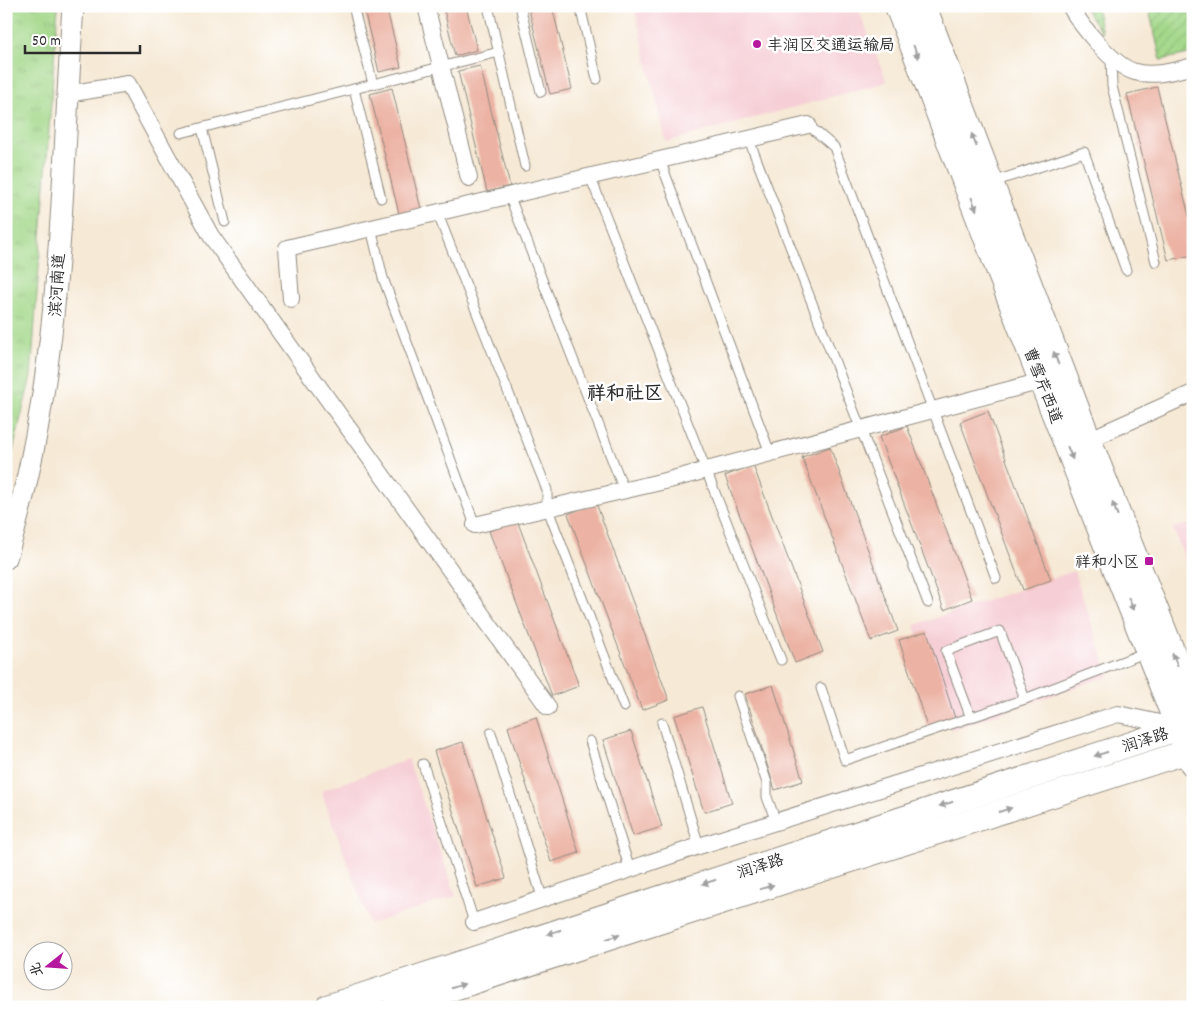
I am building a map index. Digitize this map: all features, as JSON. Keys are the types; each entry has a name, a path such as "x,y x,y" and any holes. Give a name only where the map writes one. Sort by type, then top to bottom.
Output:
{"main road":[{"name":"曹雪芹西道","path":"898,6 1042,382 1150,651 1190,737"},
{"name":"曹雪芹西道","path":"923,6 1088,440 1190,737"},
{"name":"润泽路","path":"327,1007 1190,737"},
{"name":"润泽路","path":"395,1007 1190,737"}],"street":[{"name":"滨河南道","path":"6,558 23,506 43,409 55,307 73,6"},
{"path":"426,6 469,178"},
{"path":"1070,6 1080,24 1111,56 1134,72 1163,74 1193,66"},
{"path":"68,94 128,84 212,236 548,707"},
{"path":"291,299 287,248 808,125"},
{"path":"474,525 706,470 1042,382"},
{"path":"1088,440 1192,396"},
{"path":"474,922 700,846 1118,714 1190,737"}],"lane":[{"path":"353,6 373,84"},
{"path":"488,6 525,166"},
{"path":"520,6 541,92"},
{"path":"580,6 597,79"},
{"path":"181,133 499,52"},
{"path":"1111,56 1112,86 1156,262"},
{"path":"354,89 381,198"},
{"path":"808,125 834,147 996,578"},
{"path":"202,128 225,222"},
{"path":"749,140 863,429 928,602"},
{"path":"990,183 1084,152 1126,270"},
{"path":"660,160 770,453"},
{"path":"590,176 781,660"},
{"path":"509,195 624,490"},
{"path":"437,212 547,490 547,507 624,707"},
{"path":"371,228 383,278 474,525"},
{"path":"970,718 946,651 1000,631 1025,699"},
{"path":"821,688 845,760 1025,699 1150,651"},
{"path":"738,696 767,783 766,797 776,822"},
{"path":"662,722 700,846"},
{"path":"490,733 543,900"},
{"path":"590,741 630,870"},
{"path":"423,764 474,922"}],"shaded area":[{"name":"丰润区交通运输局","path":"634,6 857,6 887,82 666,142"},
{"path":"1193,523 1193,580 1173,528"},
{"path":"1074,571 1109,676 951,730 915,625"},
{"path":"408,759 456,896 370,924 321,791"}],"green space":[{"path":"10,6 58,6 31,376 6,479 6,70 11,33"},
{"path":"1083,6 1096,6 1102,33"},
{"path":"1148,6 1189,6 1193,24 1193,53 1161,60"}],"water":[{"path":"6,6 10,6 11,33 6,70"}],"building":[{"path":"363,6 386,6 401,67 379,72"},
{"path":"443,6 466,6 477,50 455,56"},
{"path":"528,6 552,6 572,89 550,94"},
{"path":"480,66 510,186 487,192 458,71"},
{"path":"1157,87 1193,232 1193,255 1168,260 1127,94"},
{"path":"392,88 421,209 399,214 370,94"},
{"path":"988,411 1051,580 1023,590 960,422"},
{"path":"907,426 972,599 944,610 879,437"},
{"path":"830,447 898,631 871,641 802,457"},
{"path":"753,465 823,652 795,663 725,476"},
{"path":"596,503 669,700 642,710 568,514"},
{"path":"517,520 579,686 552,696 489,531"},
{"path":"927,631 955,718 927,727 899,640"},
{"path":"773,685 803,781 775,790 745,694"},
{"path":"702,707 732,803 704,812 674,716"},
{"path":"536,717 579,853 551,862 508,727"},
{"path":"631,731 662,827 633,836 603,740"},
{"path":"463,742 506,878 477,887 434,751"}],"place":[{"name":"丰润区交通运输局","path":"757,44"},
{"name":"祥和小区","path":"1149,561"}],"district":[{"name":"祥和社区","path":"625,392"}]}
